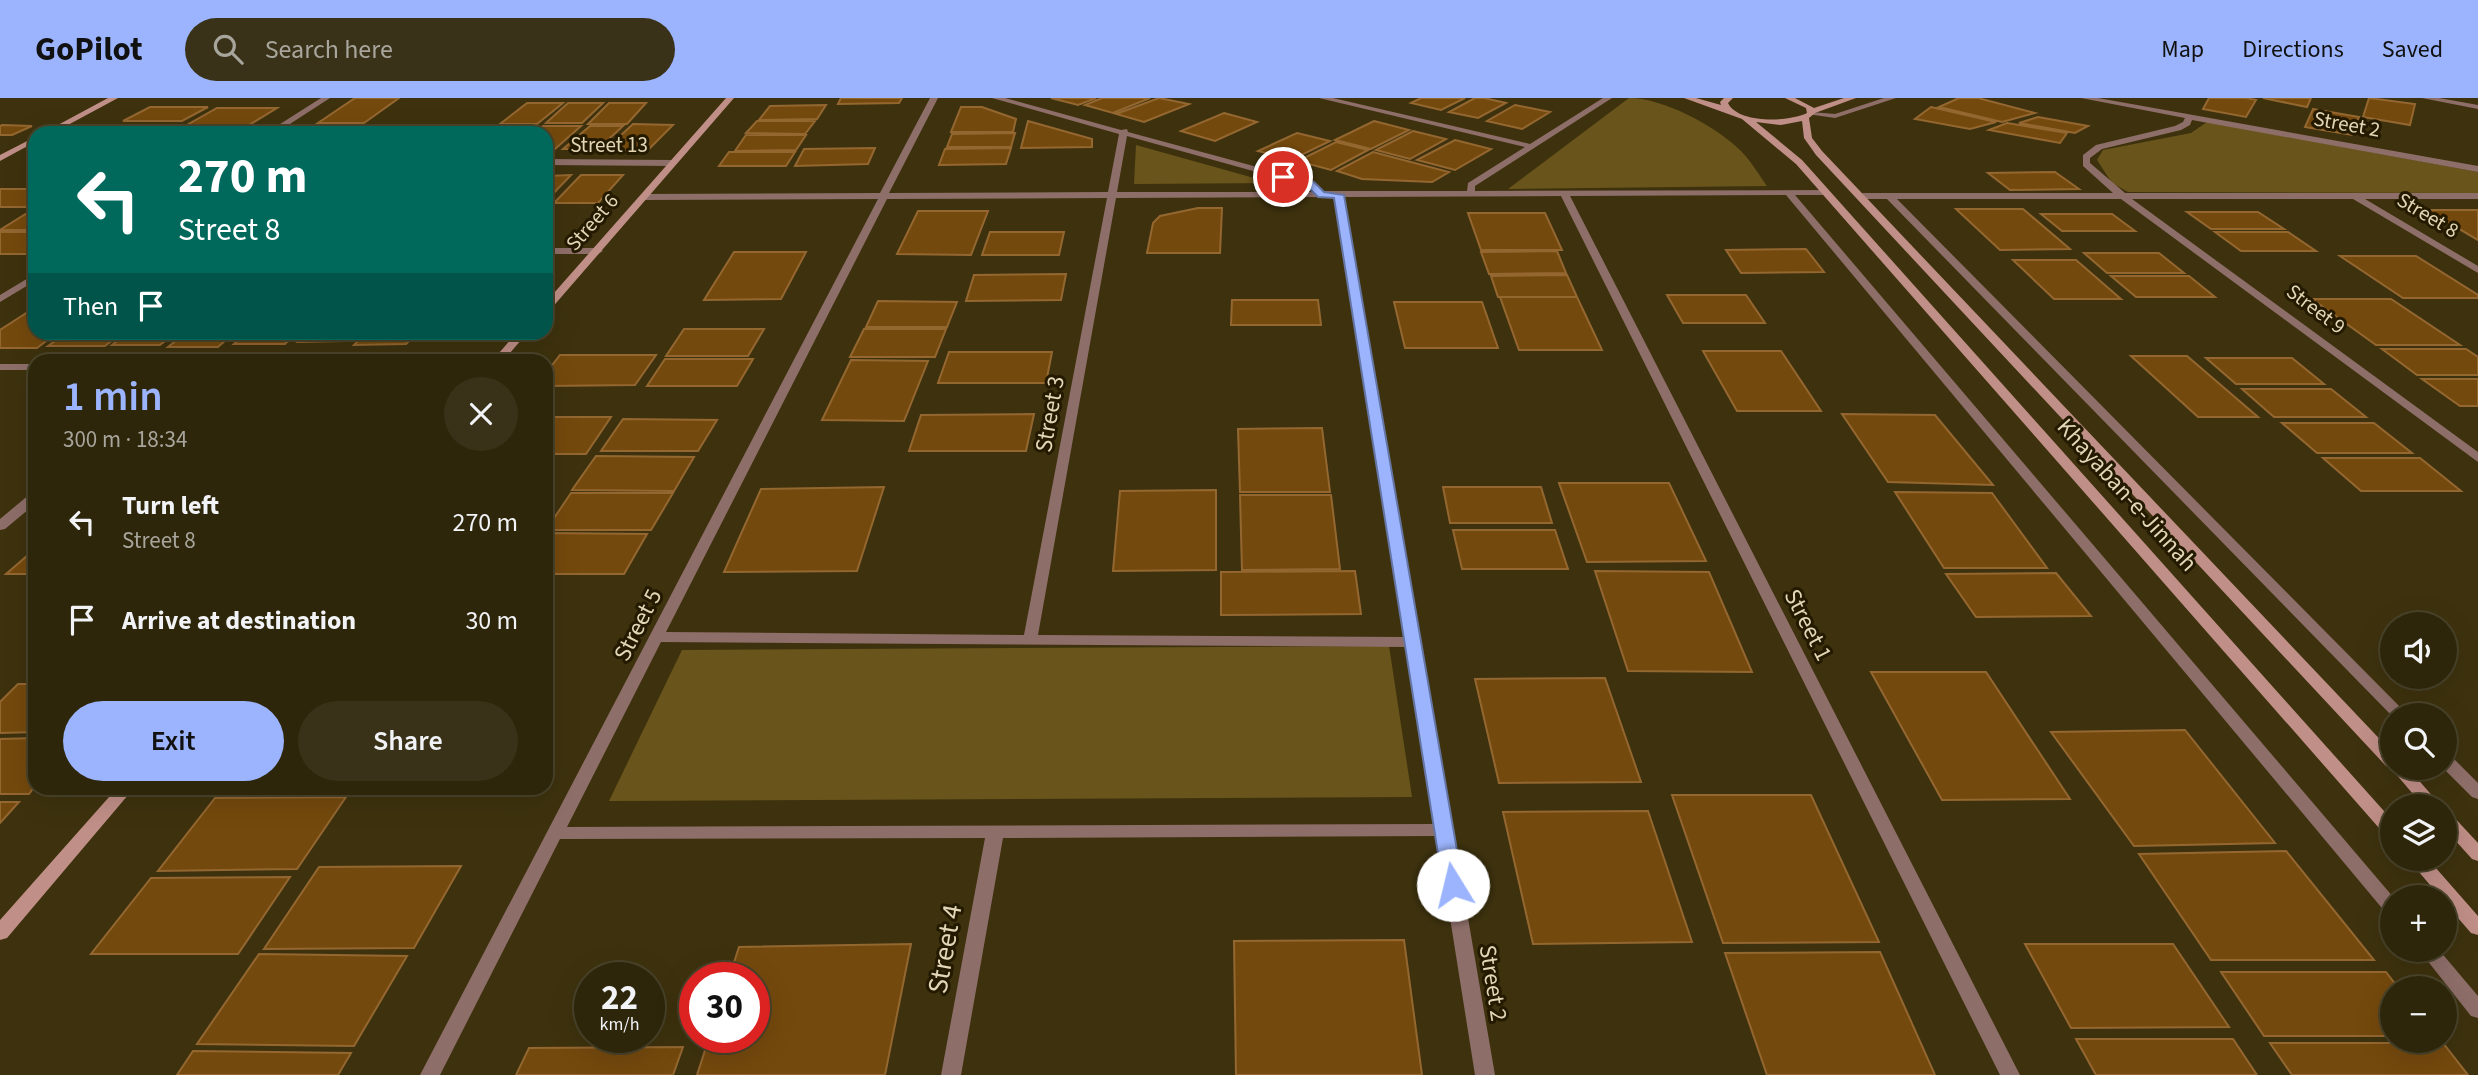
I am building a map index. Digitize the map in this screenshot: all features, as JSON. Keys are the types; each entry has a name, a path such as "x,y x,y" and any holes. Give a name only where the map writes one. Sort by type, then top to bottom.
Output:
{"main road":[{"path":"60,126 114,98"},
{"name":"Street 6","path":"553,300 730,98"},
{"path":"1688,98 1745,117 1778,122 1852,98"},
{"path":"1727,109 1724,102 1729,98"},
{"path":"1789,98 1805,104 1809,114"},
{"name":"Khayaban-e-Jinnah","path":"1809,114 1806,131 1814,146 2380,749"},
{"name":"Khayaban-e-Jinnah","path":"1745,117 1784,147 1826,192 2380,817"},
{"path":"0,158 28,143"},
{"path":"503,354 516,340"},
{"path":"2409,780 2422,794"},
{"path":"0,933 8,914 119,795"},
{"path":"2457,831 2478,854"},
{"path":"2428,871 2478,928"}],"street":[{"path":"281,126 326,98"},
{"name":"Street 5","path":"430,1075 934,98"},
{"path":"996,98 1310,184 1322,195"},
{"path":"1323,98 1529,146"},
{"path":"1471,195 1471,185 1608,98"},
{"path":"1809,114 1835,116 1892,98"},
{"name":"Street 2","path":"2085,98 2478,169"},
{"path":"2426,98 2478,107"},
{"name":"Street 9","path":"2189,117 2184,126 2099,147 2087,157 2086,164 2094,173 2478,458"},
{"path":"1110,196 1124,131"},
{"name":"Street 13","path":"553,162 672,163"},
{"path":"644,197 1826,192"},
{"path":"1789,193 2380,894"},
{"name":"Street 2","path":"1339,195 1485,1075"},
{"name":"Street 1","path":"1566,195 2010,1075"},
{"name":"Street 3","path":"1030,640 1110,196"},
{"path":"1863,196 2478,196"},
{"path":"1889,196 2389,703"},
{"name":"Street 8","path":"2356,197 2478,270"},
{"path":"553,251 598,251"},
{"path":"0,299 28,281"},
{"path":"0,367 28,367"},
{"path":"0,526 28,504"},
{"path":"658,637 1412,642"},
{"path":"2457,772 2478,793"},
{"path":"556,833 1444,830"},
{"name":"Street 4","path":"951,1075 995,833"},
{"path":"2438,962 2478,1010"}],"shaded area":[{"path":"1629,98 1643,99 1673,108 1704,124 1745,155 1767,186 1508,189"},
{"path":"2207,122 2478,172 2478,193 2128,192 2112,183 2097,160 2103,150 2191,133"},
{"path":"1136,145 1272,183 1134,184"},
{"path":"1389,646 1412,797 609,801 682,650"}],"building":[{"path":"355,98 399,98 364,123 318,123"},
{"path":"841,98 902,98 899,103 838,104"},
{"path":"1051,98 1096,98 1078,105"},
{"path":"1102,98 1150,98 1113,113 1085,105"},
{"path":"1159,98 1189,104 1144,122 1116,114"},
{"path":"1421,98 1465,98 1441,110 1411,103"},
{"path":"1475,98 1506,103 1478,118 1449,112"},
{"path":"1959,98 1978,98 2035,113 2002,122 1939,107"},
{"path":"2209,98 2256,100 2246,117 2203,109"},
{"path":"2263,98 2311,98 2307,107"},
{"path":"2369,98 2415,104 2410,125 2363,117"},
{"path":"527,103 563,103 537,124 500,124"},
{"path":"568,103 603,103 582,123 546,123"},
{"path":"609,103 646,103 627,124 588,124"},
{"path":"826,105 817,119 759,120 770,106"},
{"path":"1515,105 1550,112 1522,129 1487,121"},
{"path":"150,107 208,107 182,121 123,121"},
{"path":"961,107 982,107 1016,119 1013,132 951,132"},
{"path":"1931,107 1996,122 1970,129 1915,119"},
{"path":"217,108 277,108 249,125 187,125"},
{"path":"2313,109 2359,117 2352,135 2305,127"},
{"path":"1224,113 1257,122 1215,141 1181,131"},
{"path":"2038,117 2088,126 2075,133 2019,123"},
{"path":"757,121 815,121 805,134 746,133"},
{"path":"1028,121 1092,139 1092,147 1021,148"},
{"path":"1374,121 1409,130 1371,149 1335,140"},
{"path":"2007,123 2067,133 2060,143 1989,130"},
{"path":"633,124 673,125 647,151 605,150"},
{"path":"2,125 32,126 12,135 0,135"},
{"path":"315,125 357,125 356,126"},
{"path":"408,125 449,125 448,126"},
{"path":"553,126 581,126 555,149"},
{"path":"590,126 623,126 598,149 563,149"},
{"path":"1413,131 1446,139 1410,159 1376,150"},
{"path":"1015,133 1011,147 947,147 952,134"},
{"path":"1297,133 1330,141 1291,160 1258,151"},
{"path":"746,135 806,135 796,150 735,151"},
{"path":"1455,140 1491,149 1455,170 1417,160"},
{"path":"1336,142 1368,150 1331,170 1298,161"},
{"path":"875,148 868,164 795,166 804,149"},
{"path":"1011,148 1006,164 939,165 945,149"},
{"path":"729,152 795,152 786,166 719,166"},
{"path":"1373,152 1449,172 1432,182 1362,179 1337,171"},
{"path":"2055,172 2079,189 2010,190 1988,173"},
{"path":"571,175 553,194 553,176"},
{"path":"581,175 623,175 598,203 554,203"},
{"path":"0,189 28,189 28,206 0,207"},
{"path":"1198,208 1222,208 1220,253 1147,253 1153,223 1160,216"},
{"path":"1956,209 2023,209 2070,249 2000,250"},
{"path":"2427,210 2478,210 2478,240"},
{"path":"918,211 988,211 971,255 897,254"},
{"path":"28,212 28,230 0,230"},
{"path":"2187,212 2258,212 2284,229 2211,229"},
{"path":"1468,213 1545,213 1562,250 1481,250"},
{"path":"2041,214 2112,214 2135,231 2062,231"},
{"path":"0,232 28,232 28,253 0,254"},
{"path":"990,232 1064,232 1059,255 982,255"},
{"path":"2215,232 2288,232 2316,251 2241,251"},
{"path":"1806,249 1824,272 1741,273 1726,250"},
{"path":"1557,251 1566,273 1489,274 1481,252"},
{"path":"734,252 806,252 781,299 704,300"},
{"path":"2084,253 2159,253 2184,273 2107,273"},
{"path":"2340,256 2416,256 2478,295 2478,298 2403,298"},
{"path":"2013,260 2076,260 2121,299 2054,299"},
{"path":"1066,274 1061,300 966,301 974,275"},
{"path":"1567,275 1577,297 1498,297 1491,276"},
{"path":"2111,276 2189,276 2215,297 2136,297"},
{"path":"1667,295 1746,295 1765,323 1683,323"},
{"path":"1500,297 1577,297 1602,350 1519,350"},
{"path":"2312,299 2391,299 2460,345 2376,345"},
{"path":"1232,300 1318,300 1321,325 1231,325"},
{"path":"878,301 957,302 947,327 866,327"},
{"path":"1394,302 1482,302 1498,348 1405,348"},
{"path":"28,312 28,340 48,340 37,348 0,348 0,330"},
{"path":"684,329 764,329 748,356 666,356"},
{"path":"864,329 946,329 935,357 850,357"},
{"path":"57,340 113,340 105,346 48,346"},
{"path":"119,340 166,340 160,345 112,345"},
{"path":"177,340 226,340 218,347 168,347"},
{"path":"239,340 289,340 285,344 234,344"},
{"path":"300,340 348,340 347,341 298,342"},
{"path":"359,340 410,340 406,344 354,345"},
{"path":"2382,349 2466,349 2478,357 2478,375 2417,375"},
{"path":"1703,351 1781,351 1821,411 1737,411"},
{"path":"949,352 1052,352 1046,383 938,383"},
{"path":"560,355 656,355 635,385 553,386 553,364"},
{"path":"2131,356 2187,356 2258,417 2198,417"},
{"path":"2206,358 2292,358 2324,384 2236,384"},
{"path":"665,359 753,359 737,386 647,386"},
{"path":"851,360 928,361 904,421 822,420"},
{"path":"2422,379 2478,379 2478,406 2460,406"},
{"path":"2242,389 2331,389 2366,417 2274,417"},
{"path":"1034,414 1026,451 909,451 921,415"},
{"path":"1842,414 1935,415 1993,485 1888,482"},
{"path":"553,417 611,417 586,454 553,454"},
{"path":"623,419 717,420 698,451 601,451"},
{"path":"2282,423 2374,423 2412,453 2317,453"},
{"path":"1322,428 1330,492 1240,492 1238,429"},
{"path":"596,456 694,457 674,491 572,490"},
{"path":"2323,458 2420,458 2461,491 2361,491"},
{"path":"1559,483 1669,483 1706,561 1587,562"},
{"path":"884,487 857,571 724,572 761,489"},
{"path":"1443,487 1541,487 1552,523 1450,523"},
{"path":"1216,490 1216,570 1113,571 1120,491"},
{"path":"1895,492 1992,493 2047,568 1944,568"},
{"path":"571,493 673,493 651,530 553,530 553,520"},
{"path":"1240,495 1331,495 1340,569 1242,570"},
{"path":"1453,530 1555,530 1568,569 1462,569"},
{"path":"553,533 647,534 624,574 553,574"},
{"path":"28,555 28,574 6,574"},
{"path":"1355,571 1361,614 1221,615 1221,572"},
{"path":"1595,571 1709,572 1752,672 1628,671"},
{"path":"2056,573 2091,616 1976,617 1946,574"},
{"path":"1871,672 1986,672 2070,799 1942,800"},
{"path":"1605,678 1641,782 1499,783 1475,679"},
{"path":"18,684 28,684 28,732 0,733 0,702"},
{"path":"2185,730 2275,843 2134,846 2051,732"},
{"path":"28,738 28,794 0,794 0,739"},
{"path":"1672,795 1811,795 1879,942 1723,943"},
{"path":"346,797 297,869 158,871 215,798"},
{"path":"0,802 19,802 0,823"},
{"path":"1648,811 1692,942 1533,944 1503,812"},
{"path":"2286,851 2374,960 2211,960 2139,854"},
{"path":"461,866 414,948 264,949 319,867"},
{"path":"290,877 238,954 91,954 151,878"},
{"path":"1404,940 1422,1075 1236,1075 1234,941"},
{"path":"911,944 885,1075 697,1075 704,1053 770,1053 770,962 734,962 739,947"},
{"path":"2025,944 2173,944 2229,1027 2071,1028"},
{"path":"1880,952 1935,1075 1767,1075 1725,953"},
{"path":"259,954 407,956 354,1046 197,1044"},
{"path":"2221,972 2386,972 2389,976 2380,976 2380,1036 2264,1036"},
{"path":"2076,1039 2233,1039 2257,1075 2096,1075"},
{"path":"2270,1043 2380,1043 2380,1053 2451,1053 2468,1075 2292,1075"},
{"path":"665,1047 679,1047 681,1053 673,1075 516,1075 529,1048 574,1048 574,1053 665,1053"},
{"path":"193,1051 351,1053 338,1075 177,1075"}],"route":[{"path":"1283,177 1310,184 1320,190 1322,195 1339,195 1453,885"}]}
